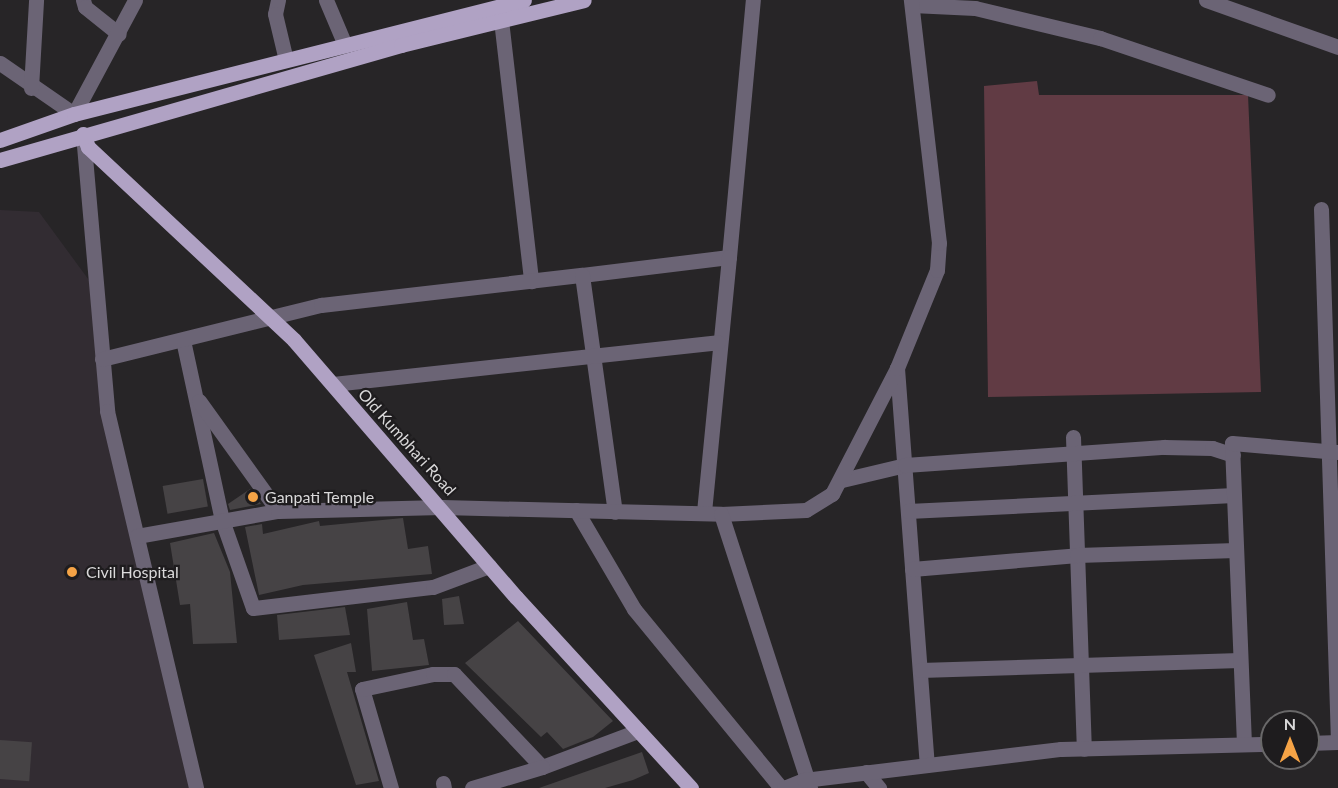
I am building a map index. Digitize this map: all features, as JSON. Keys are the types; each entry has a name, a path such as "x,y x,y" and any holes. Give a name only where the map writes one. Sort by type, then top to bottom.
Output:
{"main road":[{"path":"0,140 74,114 524,0"},
{"path":"0,160 83,134 501,20 584,0"},
{"name":"Old Kumbhari Road","path":"83,134 88,147 272,320 333,384 442,507 489,567 690,788"}],"street":[{"path":"31,88 36,0"},
{"path":"83,0 85,7 119,34"},
{"path":"0,63 31,88 74,114 119,34 135,0"},
{"path":"278,0 275,14 286,60"},
{"path":"326,0 345,45"},
{"path":"704,512 718,342 729,257 753,0"},
{"path":"1206,0 1338,47"},
{"path":"137,537 278,511 442,507 721,514 806,510 821,504 842,480 897,368 940,257 911,3 975,8 1100,38 1268,95"},
{"path":"501,20 531,281"},
{"path":"83,134 107,411 196,788"},
{"path":"1320,743 1338,742 1333,452 1321,209"},
{"path":"102,359 272,320 321,305 729,257"},
{"path":"582,275 615,512"},
{"path":"183,340 222,520 253,608 432,587 489,567"},
{"path":"333,384 593,352 718,342"},
{"path":"897,368 927,765"},
{"path":"196,396 278,511"},
{"path":"1073,437 1084,749"},
{"path":"1244,744 1232,443 1333,452"},
{"path":"842,480 904,465 1073,456 1164,447 1212,448 1233,455"},
{"path":"908,511 1075,501 1234,495"},
{"path":"576,510 634,609 783,788 866,772 1084,749 1260,744"},
{"path":"721,514 807,784"},
{"path":"912,569 1077,555 1236,550"},
{"path":"920,670 1081,663 1240,660"},
{"path":"391,788 362,689 433,674 454,674 542,767"},
{"path":"472,788 542,767 638,731"},
{"path":"866,772 879,788"}],"shaded area":[{"path":"1037,81 1039,95 1248,95 1261,392 988,397 984,86"},
{"name":"Civil Hospital","path":"0,210 39,212 94,287 107,411 196,788 0,788"}],"building":[{"path":"203,479 208,507 167,514 163,486"},
{"path":"250,489 261,504 230,510 228,504"},
{"path":"403,518 408,549 428,546 432,574 303,585 259,595 245,527 262,524 263,534 319,521 320,526"},
{"path":"214,533 230,572 237,643 193,644 190,604 180,605 170,543"},
{"path":"459,596 464,624 444,625 442,599"},
{"path":"407,602 413,640 424,639 429,665 372,671 367,609"},
{"path":"345,607 350,635 279,640 277,615"},
{"path":"518,621 613,721 593,737 563,749 547,732 541,737 465,663"},
{"path":"351,643 356,672 347,672 379,781 356,785 314,655"},
{"path":"0,740 32,742 29,781 0,779"},
{"path":"642,752 649,773 633,780 605,788 539,788"}],"place":[{"name":"Ganpati Temple","path":"253,497"},
{"name":"Civil Hospital","path":"72,572"}]}
